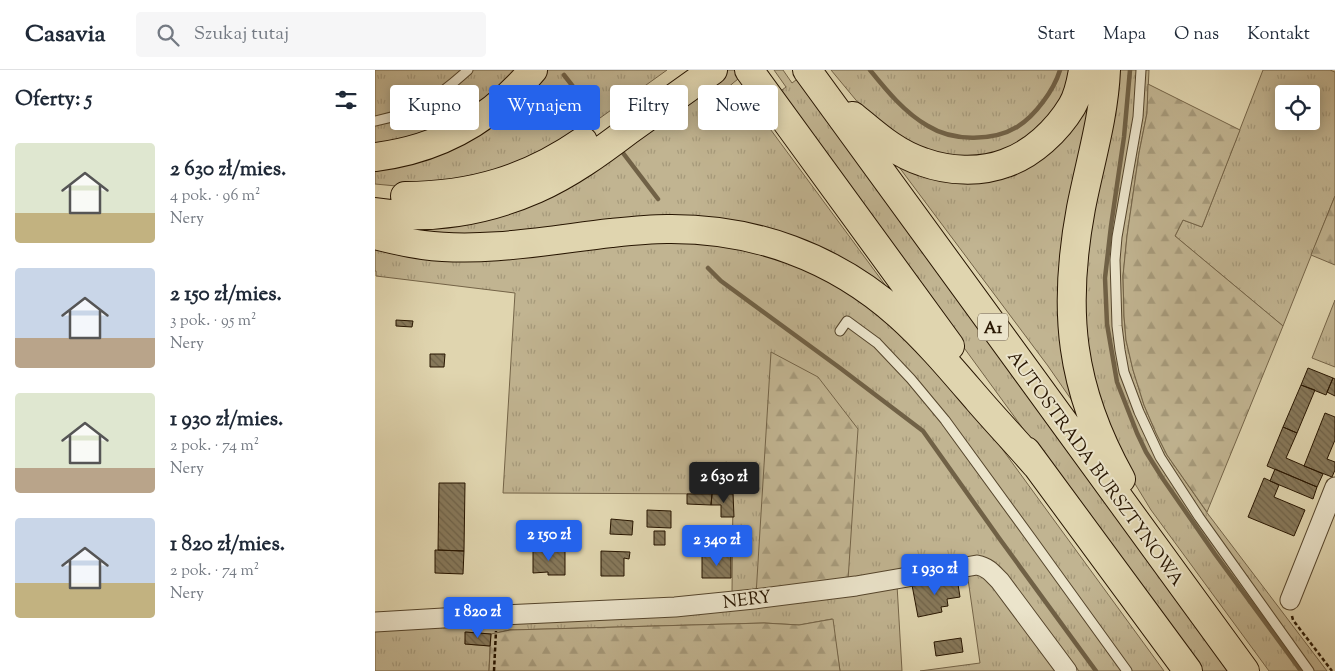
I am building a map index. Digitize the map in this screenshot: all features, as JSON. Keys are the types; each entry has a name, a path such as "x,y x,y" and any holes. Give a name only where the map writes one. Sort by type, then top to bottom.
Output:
{"highway":[{"path":"375,157 422,147 470,126 506,99 533,70"},
{"path":"375,194 402,196 448,194 496,184 522,174 571,149 682,70"},
{"path":"375,212 408,215 448,214 497,203 536,189 571,171 713,70"},
{"path":"811,77 874,134 895,149 936,166 968,170 1006,164 1032,149 1046,138 1072,106 1082,79 1083,70"},
{"path":"1107,70 1099,125 1081,208 1075,246 1071,304 1074,344 1085,397 1100,438 1111,462 1171,570"},
{"name":"AUTOSTRADA BURSZTYNOWA","path":"811,77 1245,671"},
{"name":"A1","path":"757,81 1187,671"},
{"path":"375,235 423,245 468,247 509,245 641,230 685,229 748,237 803,253 847,276 899,315 925,340 1037,465"}],"street":[{"path":"1289,600 1335,487"},
{"name":"NERY","path":"375,622 675,608 856,586 977,565 984,566 1000,582 1067,671"}],"lane":[{"path":"375,121 399,115 416,108 441,93 468,70"},
{"path":"1141,70 1138,117 1117,237 1115,260 1119,350 1125,372 1150,438 1164,464 1199,517 1309,671"},
{"path":"840,331 847,321 877,343 911,379 951,428 1127,671"}],"path":[{"path":"1289,600 1293,620 1332,671"},
{"path":"494,671 498,615"}],"green space":[{"path":"375,70 520,70 501,85 489,85 489,95 479,103 479,85 390,85 390,130 436,130 375,147"},
{"path":"541,70 667,70 646,85 610,85 610,111 600,118 600,85 515,85"},
{"path":"726,70 751,70 731,85 698,85 698,130 771,130 897,301 790,239 452,239 375,226 435,224 613,130 688,130 688,90"},
{"path":"774,70 783,70 792,83 800,77 1234,671 1200,671 778,93 786,87"},
{"path":"831,70 1073,70 1055,113 1021,144 975,160 914,150 865,111"},
{"path":"1099,70 1071,225 1084,418 1048,366 893,159 989,175"},
{"path":"1116,70 1149,70 1147,113 1139,153 1123,276 1126,340 1144,405 1167,455 1208,514 1327,671 1269,671 1151,510 1129,474 1100,414 1080,299"},
{"path":"1263,70 1330,70 1335,72 1335,196 1283,326 1175,236 1183,220 1202,227"},
{"path":"1148,84 1240,130 1202,227 1183,220 1175,236 1283,326 1207,512 1167,455 1156,433 1144,405 1126,340 1123,276 1139,153 1147,113"},
{"path":"489,100 489,130 583,130 565,142 506,171 407,187 375,184 375,165 436,130 479,130 479,105"},
{"path":"1335,196 1335,265 1311,255"},
{"path":"679,242 741,248 790,262 857,297 895,327 973,409 1164,671 1079,671 996,565 756,595 732,593 733,494 503,493 515,293 376,276 375,271 375,245"},
{"path":"1335,300 1335,367 1312,358"},
{"path":"771,352 818,377 858,429 848,580 756,595"},
{"path":"967,572 986,577 1057,671 920,671 980,663"},
{"path":"897,585 902,671 840,671 832,619 799,625 764,623 510,630 491,634 466,632 465,644 490,646 489,671 375,671 375,627"},
{"path":"833,619 840,671 489,671 491,634 510,630 764,623 799,625"}],"building":[{"path":"396,320 413,321 412,327 396,326"},
{"path":"430,354 445,354 444,367 430,367"},
{"path":"1308,368 1333,378 1326,395 1301,385"},
{"path":"1333,378 1335,379 1335,396 1327,392"},
{"path":"1301,385 1315,390 1297,433 1283,427"},
{"path":"1325,413 1335,417 1335,440 1327,459 1335,462 1335,470 1332,477 1304,466"},
{"path":"1283,427 1297,433 1286,458 1323,474 1317,487 1267,466"},
{"path":"1275,469 1317,487 1313,499 1270,481"},
{"path":"1264,478 1279,485 1274,497 1305,510 1294,536 1248,517"},
{"path":"439,483 465,483 464,551 438,550"},
{"path":"687,494 712,494 711,505 687,504"},
{"path":"712,494 733,494 734,517 721,517 721,505 711,505"},
{"path":"647,510 671,511 671,528 647,527"},
{"path":"611,519 633,521 632,535 610,534"},
{"path":"716,527 731,527 730,541 716,541"},
{"path":"654,531 665,531 665,545 654,545"},
{"path":"435,550 464,551 463,574 435,573"},
{"path":"533,551 565,551 565,575 548,575 548,572 533,573"},
{"path":"601,551 630,552 629,559 624,558 624,576 601,576"},
{"path":"702,556 731,556 731,578 702,578"},
{"path":"957,578 960,597 947,599 948,606 941,607 942,612 918,617 912,585"},
{"path":"465,632 491,634 490,646 465,644"},
{"path":"961,638 963,652 936,656 934,642"}],"waterway":[{"path":"870,70 897,101 920,121 949,135 972,138 1007,132 1024,122 1043,102 1060,70"},
{"path":"1130,70 1124,137 1105,278 1107,324 1117,382 1146,452 1163,479 1215,554 1301,671"},
{"path":"564,75 572,85"},
{"path":"623,153 658,199"},
{"path":"708,268 721,281 923,431 1096,671"}]}
